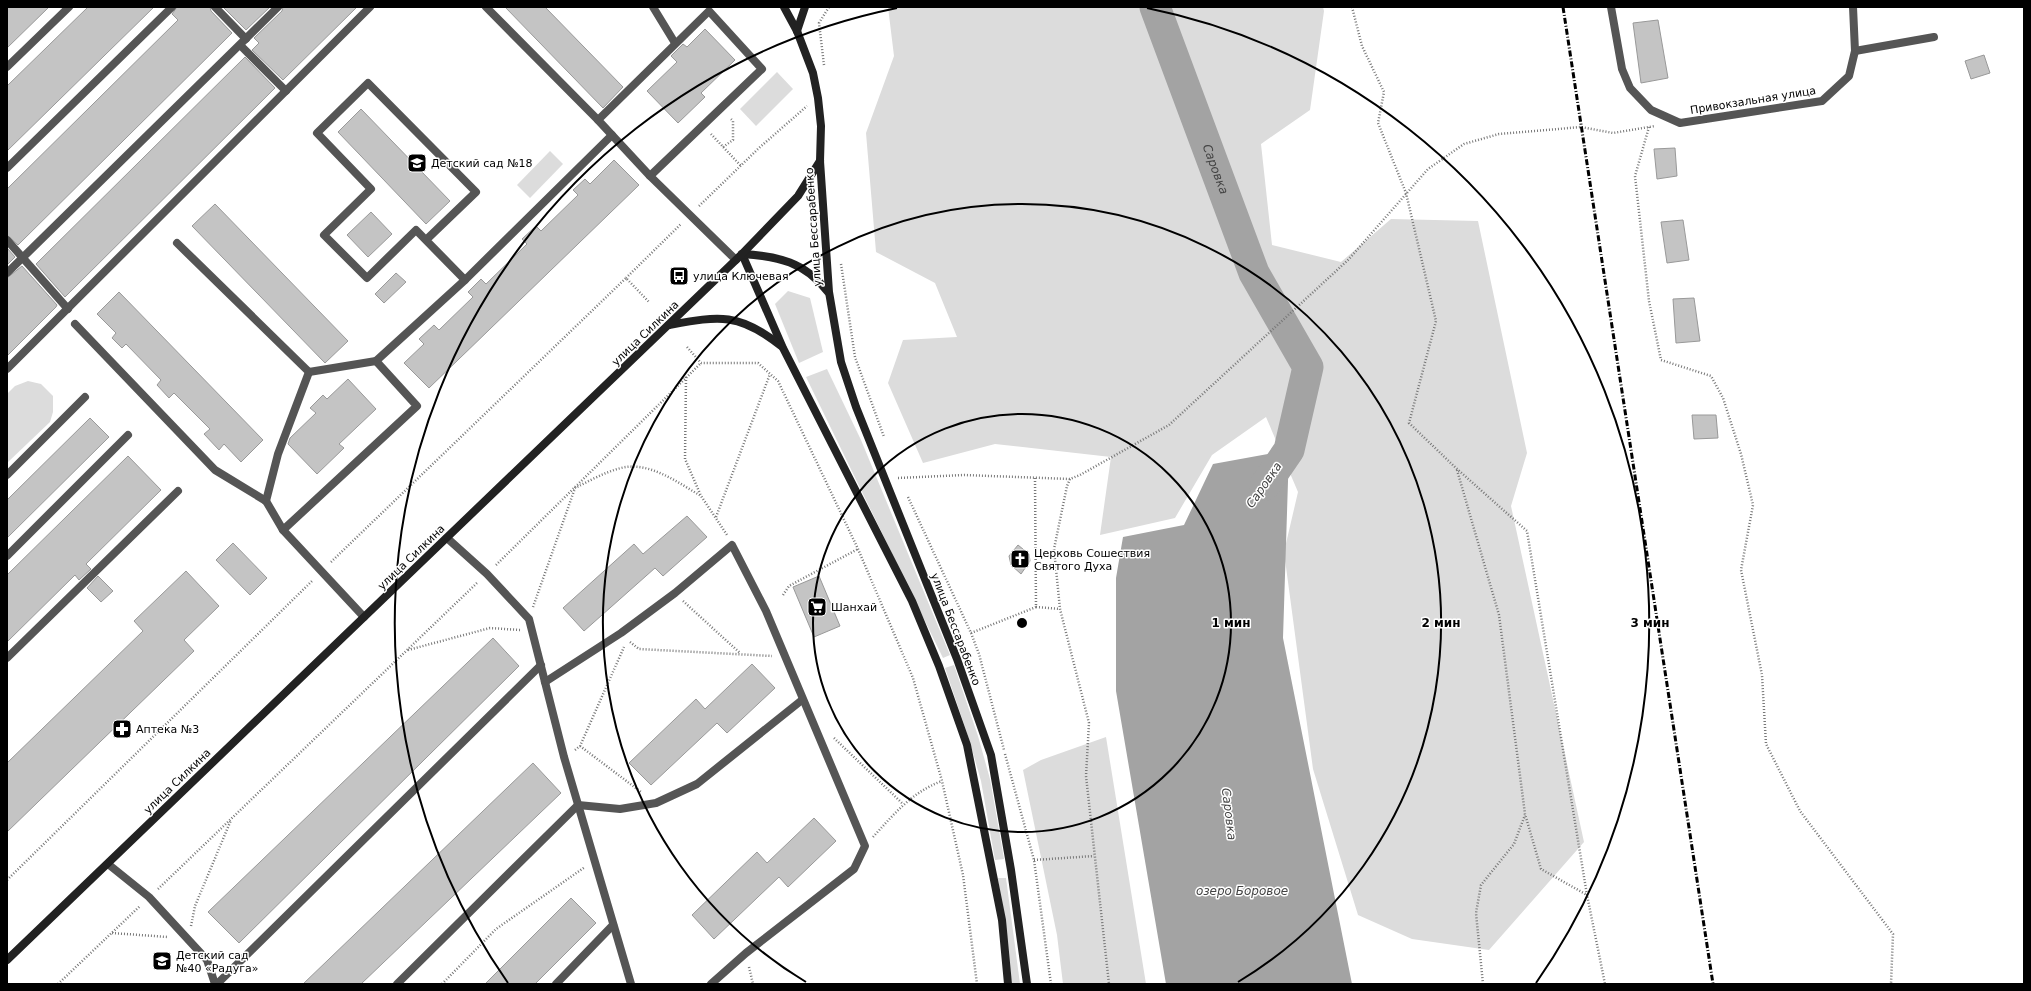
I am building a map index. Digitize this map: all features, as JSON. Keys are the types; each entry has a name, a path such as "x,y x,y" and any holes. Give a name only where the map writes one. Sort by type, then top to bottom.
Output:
{"main road":[{"name":"улица Бессарабенко","path":"784,7 797,31 813,73 818,98 820,161 829,292 841,362 856,407 957,659 991,755 1012,870 1027,984"},
{"path":"797,31 805,7"},
{"name":"улица Силкина","path":"7,960 739,257 798,196 820,161"},
{"name":"улица Бессарабенко","path":"739,257 763,256 784,260 802,267 817,278 829,292"},
{"path":"739,257 783,348 912,601 939,666 967,745 1002,920 1008,984"},
{"path":"668,325 702,319 734,318 762,331 783,348"}],"street":[{"path":"7,67 69,7"},
{"path":"7,168 172,7"},
{"path":"215,7 243,42 286,91"},
{"path":"7,273 278,7"},
{"path":"7,369 370,7"},
{"path":"486,7 598,120 650,176 739,257"},
{"path":"653,7 675,43"},
{"name":"Привокзальная улица","path":"1611,7 1622,69 1630,88 1651,110 1680,123 1822,101 1849,76 1855,51 1853,7"},
{"path":"598,120 709,11 762,69 650,176"},
{"path":"1855,51 1934,37"},
{"path":"426,240 476,192 368,83 317,133 371,189 324,235 367,278 416,230 465,280"},
{"path":"309,372 376,361 465,280 612,135"},
{"path":"7,240 68,309"},
{"path":"177,243 309,372"},
{"path":"75,324 215,470 266,501 283,530 364,618"},
{"path":"283,530 417,406 376,361"},
{"path":"266,501 278,454 309,372"},
{"path":"7,475 85,397"},
{"path":"7,556 128,435"},
{"path":"7,658 178,491"},
{"path":"447,538 487,574 529,619 564,757 631,984"},
{"path":"545,682 624,636 732,545 766,610 802,700 865,846 854,870 746,953 712,984"},
{"path":"108,864 149,897 189,940 207,960 216,984 541,665"},
{"path":"578,805 620,809 656,803 697,784 802,700"},
{"path":"397,984 578,805"},
{"path":"556,984 614,925"}],"path":[{"path":"825,68 819,22 829,7"},
{"path":"1352,7 1362,46 1384,92 1378,123 1406,193 1436,321 1409,423 1456,470 1527,531 1587,895 1605,984"},
{"path":"721,108 734,121 733,140 723,147"},
{"path":"703,125 741,166"},
{"path":"898,478 964,475 1070,479 1169,425 1348,260 1428,169 1464,144 1499,134 1581,127 1613,132 1656,126"},
{"path":"1649,127 1635,176 1649,300 1661,360 1711,376 1723,398 1741,454 1753,505 1742,570 1762,675 1766,744 1800,811 1893,934 1891,984"},
{"path":"687,348 701,363"},
{"path":"58,984 487,574 701,363 758,363 778,380 858,548 913,678 942,781 963,875 977,984"},
{"path":"716,517 770,374"},
{"path":"686,377 685,459 701,496 716,517 732,545"},
{"path":"529,619 574,488 620,468 636,466 655,470 701,496"},
{"path":"1456,470 1499,615 1525,814 1541,869 1587,895"},
{"path":"1035,478 1036,607"},
{"path":"1070,479 1067,486 1054,549 1060,610 1089,724 1086,776 1109,984"},
{"path":"783,595 789,586 858,548"},
{"path":"675,593 740,653"},
{"path":"971,633 1036,607 1060,610"},
{"path":"408,650 490,628 532,632"},
{"path":"564,757 580,746 624,636 639,649 740,653 785,658"},
{"path":"834,737 903,804"},
{"path":"580,746 656,803"},
{"path":"865,846 903,804 928,786 942,781"},
{"path":"1483,984 1476,913 1481,885 1514,844 1525,814"},
{"path":"111,933 144,934 189,940 195,906 232,818"},
{"path":"1034,860 1094,856"},
{"path":"442,984 496,929 594,860"}],"shaded area":[{"path":"888,7 1323,7 1324,11 1310,110 1261,144 1272,245 1341,262 1391,219 1478,221 1527,453 1511,506 1584,842 1489,950 1412,939 1358,915 1313,769 1284,552 1298,492 1266,417 1212,455 1175,518 1100,535 1111,457 995,444 923,463 888,383 903,340 957,337 935,283 876,252 866,133 894,56"},
{"path":"777,72 793,89 756,126 740,109"},
{"path":"550,151 563,164 530,198 517,185"},
{"path":"788,291 810,298 823,352 799,363 775,304"},
{"path":"827,369 861,440 950,655 943,658 806,377"},
{"path":"28,381 41,384 53,396 53,412 50,422 7,463 7,394 15,386"},
{"path":"954,665 978,736 990,779 1004,859 995,860 981,781 969,739 945,668"},
{"path":"1106,737 1146,984 1063,984 1057,935 1023,770 1041,760"},
{"path":"998,878 1006,878 1020,984 1012,984"}],"water":[{"name":"озеро Боровое","path":"1289,450 1283,638 1352,984 1166,984 1116,691 1116,578 1123,537 1184,525 1213,464"}],"building":[{"path":"7,7 49,7 7,48"},
{"path":"88,7 154,7 7,151 7,86"},
{"path":"177,7 210,7 211,11 232,33 18,245 7,235 7,189 178,20 172,14"},
{"path":"223,7 270,7 246,30"},
{"path":"283,7 357,7 283,80 252,50 259,43 254,38 282,11"},
{"path":"505,7 545,7 623,87 603,108"},
{"path":"1658,20 1668,78 1641,83 1633,23"},
{"path":"705,29 735,60 701,93 705,97 678,123 647,91 677,62 671,56 683,44 687,47"},
{"path":"1984,55 1990,73 1971,79 1965,61"},
{"path":"245,57 275,88 65,297 36,264"},
{"path":"361,109 450,201 426,224 338,132"},
{"path":"1675,148 1677,176 1657,179 1654,149"},
{"path":"614,160 639,185 429,388 404,363 424,344 419,339 434,325 439,330 473,297 468,292 481,279 486,284 527,244 522,239 536,226 541,231 578,195 573,190 585,179 590,184"},
{"path":"215,204 348,341 325,363 192,226"},
{"path":"371,212 392,234 368,257 347,235"},
{"path":"1683,220 1689,260 1667,263 1661,222"},
{"path":"7,248 15,257 7,265"},
{"path":"22,266 57,305 7,356 7,278"},
{"path":"396,273 406,282 384,303 375,294"},
{"path":"119,292 263,440 241,462 224,444 219,450 204,434 210,429 174,393 169,398 157,385 161,380 126,344 122,348 112,338 116,333 97,314"},
{"path":"1694,298 1700,341 1676,343 1673,299"},
{"path":"348,379 376,409 339,444 344,448 317,474 288,444 290,438 316,413 310,408 323,395 327,399"},
{"path":"1692,415 1716,415 1718,438 1694,439"},
{"path":"90,418 109,437 7,538 7,500"},
{"path":"128,456 161,490 86,564 91,569 79,580 75,575 7,642 7,575"},
{"path":"687,516 707,537 663,576 655,568 584,631 563,608 634,544 643,554"},
{"path":"233,543 267,578 250,595 216,560"},
{"path":"1018,545 1029,554 1030,561 1021,574 1011,565 1009,556"},
{"path":"186,571 219,606 184,640 194,651 7,832 7,763 143,631 134,621"},
{"path":"98,576 113,591 101,602 87,588"},
{"name":"Шанхай","path":"819,576 840,626 814,637 793,587"},
{"path":"493,638 519,666 239,943 208,912"},
{"path":"752,664 775,688 727,733 717,723 651,785 629,763 696,699 705,709"},
{"path":"533,763 561,793 361,984 303,984"},
{"path":"814,818 836,841 788,887 779,877 714,939 692,915 757,852 767,863"},
{"path":"571,898 596,923 535,984 485,984"}],"waterway":[{"name":"Саровка","path":"1155,7 1254,273 1308,367 1289,450 1265,485"}],"railway":[{"path":"1563,7 1713,984"}],"place":[{"name":"Детский сад №18","path":"417,163"},
{"name":"улица Ключевая","path":"679,276"},
{"name":"Церковь Сошествия Святого Духа","path":"1020,559"},
{"name":"Шанхай","path":"817,607"},
{"name":"Аптека №3","path":"122,729"},
{"name":"Детский сад №40 «Радуга»","path":"162,961"}]}
